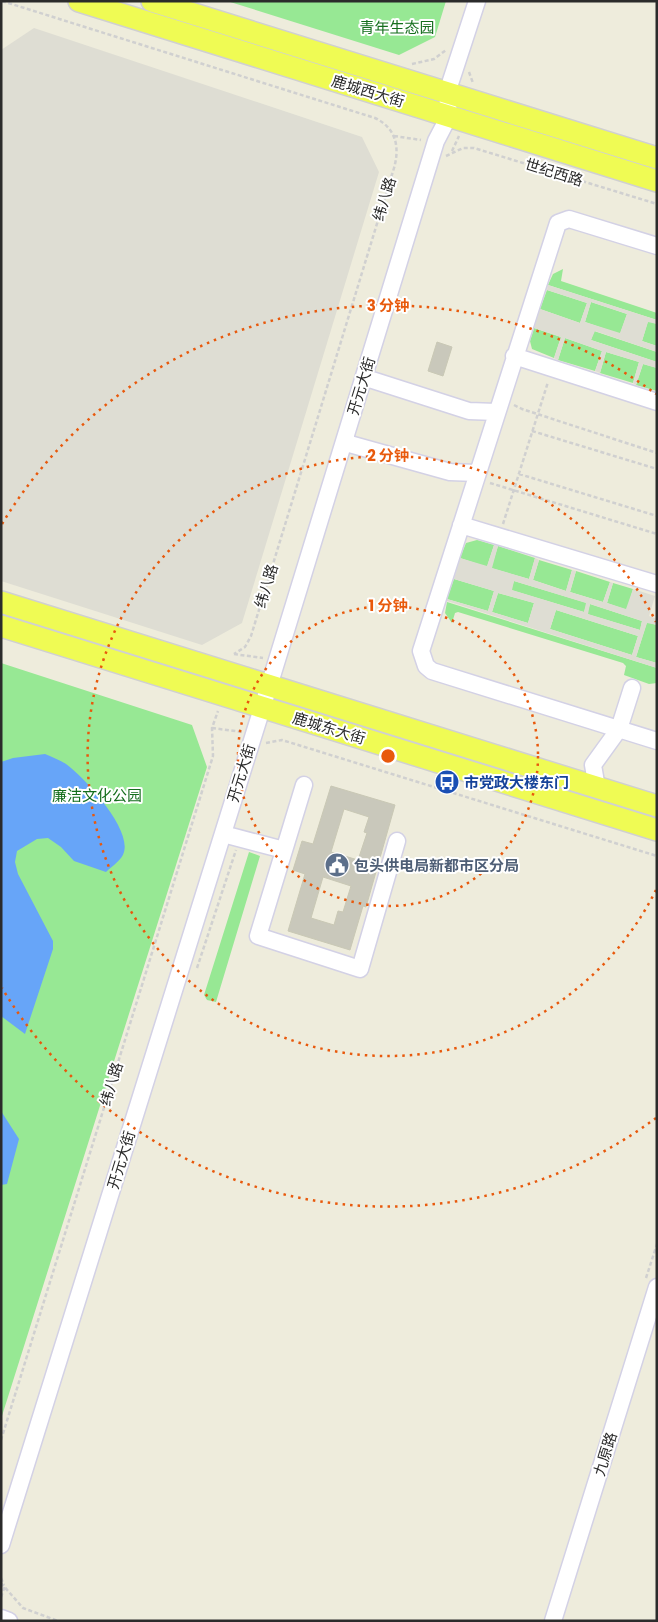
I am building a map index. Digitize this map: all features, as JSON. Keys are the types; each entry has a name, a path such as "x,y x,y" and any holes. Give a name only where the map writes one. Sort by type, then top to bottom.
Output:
{"main road":[{"name":"鹿城西大街","path":"79,1 657,181"},
{"name":"鹿城西大街","path":"152,1 657,158"},
{"name":"鹿城东大街","path":"1,602 657,806"},
{"name":"鹿城东大街","path":"1,626 657,830"}],"street":[{"name":"开元大街","path":"1,1545 269,686 436,141 449,116 448,93 477,1"},
{"path":"657,246 569,218 560,220 514,356 502,407 480,477 461,525 423,644 422,655 426,666 432,672 657,741"},
{"path":"514,356 657,402"},
{"path":"366,371 366,378 469,411 502,407"},
{"path":"346,436 346,443 450,472 480,477"},
{"path":"461,525 657,584"},
{"path":"598,788 593,765 619,729 632,688"},
{"path":"304,785 258,936 360,969 397,841"},
{"path":"223,834 284,850"},
{"name":"九原路","path":"553,1621 657,1287"},
{"path":"1,1618 9,1621"}],"path":[{"name":"纬八路","path":"2,1 376,118 388,126 396,142 397,156 394,168 251,636 244,647 234,654"},
{"name":"世纪西路","path":"452,152 463,148 474,148 657,204"},
{"path":"499,537 552,368"},
{"path":"502,407 538,414 657,453"},
{"path":"532,431 657,469"},
{"path":"519,474 657,516"},
{"path":"480,477 514,490 657,534"},
{"name":"纬八路","path":"1,1440 213,756 212,728"},
{"path":"264,744 282,740 657,856"},
{"path":"1,1578 9,1594 23,1608 58,1621"},
{"path":"1,1583 5,1586"},
{"path":"1,1597 5,1586"}],"green space":[{"name":"青年生态园","path":"227,1 446,1 435,37 399,55"},
{"path":"563,269 561,281 657,313 657,320 548,285 553,274"},
{"path":"547,290 587,303 580,323 540,309"},
{"path":"591,302 627,314 620,334 585,322"},
{"path":"648,321 657,324 657,346 642,341"},
{"path":"534,328 561,337 554,358 532,349 530,341"},
{"path":"594,331 657,352 657,362 591,340"},
{"path":"565,338 602,351 595,371 558,360"},
{"path":"606,352 639,362 633,383 600,373"},
{"path":"643,364 657,368 657,391 636,385"},
{"path":"477,540 494,545 487,567 460,558 466,543"},
{"path":"498,546 535,558 529,579 491,568"},
{"path":"539,560 572,570 566,591 533,580"},
{"path":"576,571 610,582 603,602 570,592"},
{"path":"454,579 494,591 488,611 447,599"},
{"path":"514,581 587,603 584,612 511,590"},
{"path":"613,583 633,589 627,610 607,603"},
{"path":"498,593 534,603 528,623 492,612"},
{"path":"447,602 657,668 657,683 649,684 624,675 626,666 623,663 458,612 455,613 452,623 445,613"},
{"path":"590,604 642,621 640,630 587,614"},
{"path":"556,610 638,636 632,655 550,629"},
{"path":"647,622 657,625 657,663 636,657"},
{"name":"廉洁文化公园","path":"1,663 192,725 207,767 1,1419"},
{"path":"249,852 260,856 216,1002 207,1000 204,995"}],"shaded area":[{"path":"34,28 362,137 379,172 242,623 202,645 1,581 1,50"},
{"path":"548,285 657,320 657,324 648,322 642,341 657,346 657,352 595,331 591,340 657,362 657,368 643,364 636,385 633,383 639,362 606,352 600,373 595,371 602,351 565,338 558,360 554,358 561,337 534,328 540,309 580,323 587,303 547,290","holes":["591,302 627,314 620,333 585,322"]},
{"path":"494,545 498,546 492,568 529,579 535,558 539,560 533,580 566,591 572,570 576,571 570,592 603,602 610,582 613,583 607,603 626,609 633,589 655,596 649,616 657,619 657,625 647,623 636,657 657,663 657,668 447,601 447,599 488,611 494,591 454,579 460,558 487,566","holes":["514,581 586,603 584,612 512,590","498,593 534,603 528,623 492,612","590,604 642,621 640,630 588,614","556,610 638,636 632,655 550,629"]}],"water":[{"path":"45,754 64,763 74,771 105,804 121,830 124,852 119,860 106,872 74,861 61,847 48,838 37,839 17,851 15,862 18,874 53,941 53,949 25,1034 1,1016 1,762 13,758"},
{"path":"1,1111 19,1139 7,1184 1,1185"}],"building":[{"path":"437,342 452,347 443,376 428,371"},
{"name":"包头供电局新都市区分局","path":"331,786 395,805 366,907 363,906 350,950 288,931 305,874 293,870 302,841 313,844","holes":["344,809 369,817 364,832 367,833 358,860 331,852","323,877 351,886 343,912 338,911 334,925 311,918"]}],"place":[{"name":"市党政大楼东门","path":"447,782"},
{"name":"包头供电局新都市区分局","path":"337,865"}]}
